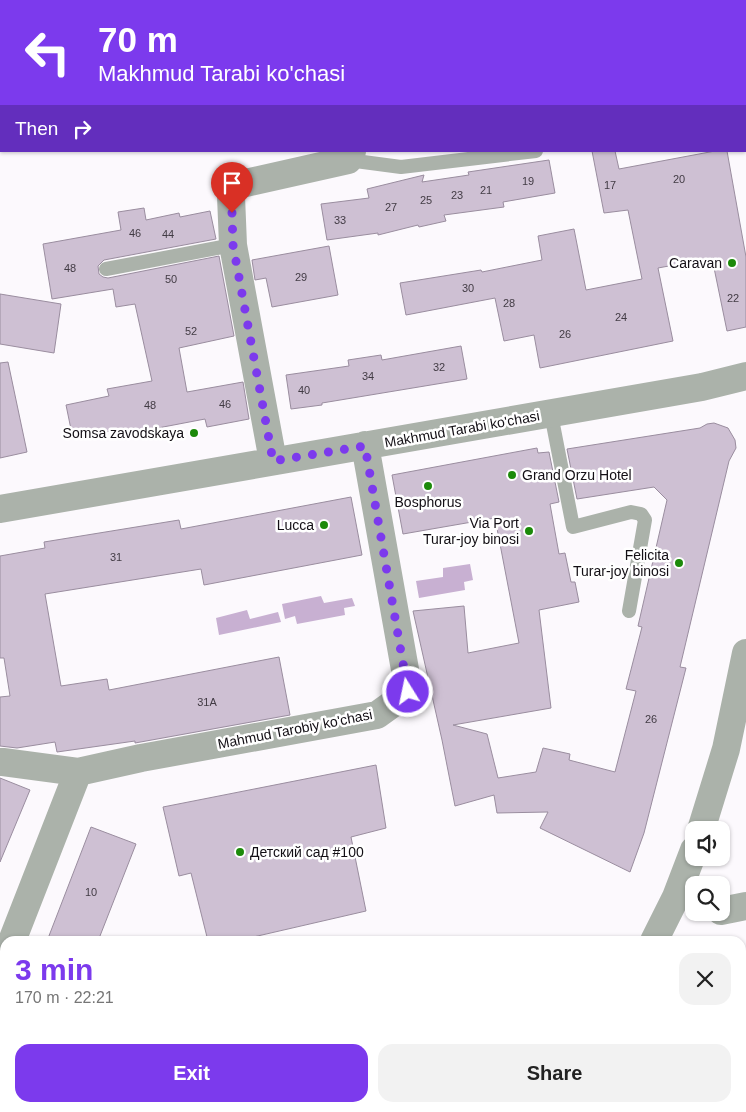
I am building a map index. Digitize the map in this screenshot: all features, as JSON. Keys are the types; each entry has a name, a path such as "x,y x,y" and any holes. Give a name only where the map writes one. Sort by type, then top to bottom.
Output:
{"street":[{"path":"273,461 233,245 231,196 237,185 350,156"},
{"name":"Makhmud Tarabi ko'chasi","path":"0,509 702,387 746,376"},
{"name":"Mahmud Tarobiy ko'chasi","path":"0,762 78,772 141,758 377,715 408,692 365,446"},
{"path":"704,821 726,749 746,654"},
{"path":"14,936 78,772"},
{"path":"658,936 685,900"},
{"path":"730,909 746,906"}],"lane":[{"path":"350,156 401,167 528,152"},
{"path":"106,269 233,245"},
{"path":"550,414 573,527 631,512 641,514 645,520 629,610"}],"shaded area":[{"path":"470,564 473,580 464,582 465,590 419,598 416,581 443,577 443,568"},
{"path":"321,596 324,603 352,598 355,606 344,608 345,615 297,624 295,616 285,619 282,604"},
{"path":"247,610 250,619 278,612 281,622 219,635 216,618"}],"building":[{"path":"592,152 615,152 619,169 710,152 727,152 746,257 746,327 727,331 712,258 658,268 673,341 540,368 534,335 504,341 495,298 406,315 400,283 481,270 482,272 542,260 538,236 574,229 586,290 642,279 628,210 604,213"},
{"path":"549,160 555,193 503,202 504,207 444,215 446,221 419,227 418,225 378,235 378,233 327,240 321,204 369,198 367,189 424,175 422,182 469,175 468,172"},
{"path":"144,208 146,220 179,213 180,217 210,211 216,239 104,260 98,266 99,274 108,278 219,256 234,336 179,348 187,392 243,382 249,419 207,427 205,419 116,436 115,430 73,439 66,405 109,396 107,389 152,381 135,304 116,307 113,289 52,299 43,244 121,230 118,212"},
{"path":"329,246 338,295 272,307 266,278 255,280 252,260"},
{"path":"0,294 61,304 54,353 0,344"},
{"path":"461,346 467,379 291,409 286,375 349,366 348,360 381,355 382,360"},
{"path":"8,362 27,452 0,458 0,363"},
{"path":"714,423 728,428 735,440 736,448 729,461 680,667 686,668 644,833 630,872 540,828 548,812 497,813 494,795 455,806 413,611 464,606 468,653 519,643 495,518 403,534 392,475 537,448 538,453 549,452 559,502 550,504 559,554 565,553 571,582 575,582 579,602 539,610 551,708 453,725 487,734 498,778 536,772 543,748 570,754 569,760 615,772 636,691 626,689 642,627 638,626 667,500 654,487 577,499 567,449 700,428"},
{"path":"351,497 362,555 204,585 201,569 45,594 61,686 107,679 109,690 279,657 290,715 135,743 135,741 57,752 55,742 17,748 0,746 0,697 10,696 4,658 0,658 0,556 45,548 44,542 179,520 181,529"},
{"name":"Детский сад #100","path":"376,765 386,828 351,837 366,911 258,936 207,936 191,873 179,876 163,807"},
{"path":"0,778 30,790 0,862"},
{"path":"91,827 136,844 100,936 49,936"}],"place":[{"name":"Caravan","path":"732,263"},
{"name":"Somsa zavodskaya","path":"194,433"},
{"name":"Grand Orzu Hotel","path":"512,475"},
{"name":"Bosphorus","path":"428,486"},
{"name":"Lucca","path":"324,525"},
{"name":"Via Port Turar-joy binosi","path":"529,531"},
{"name":"Felicita Turar-joy binosi","path":"679,563"},
{"name":"Детский сад #100","path":"240,852"}],"route":[{"path":"232,213 233,245 273,461 365,446 408,692"}]}
